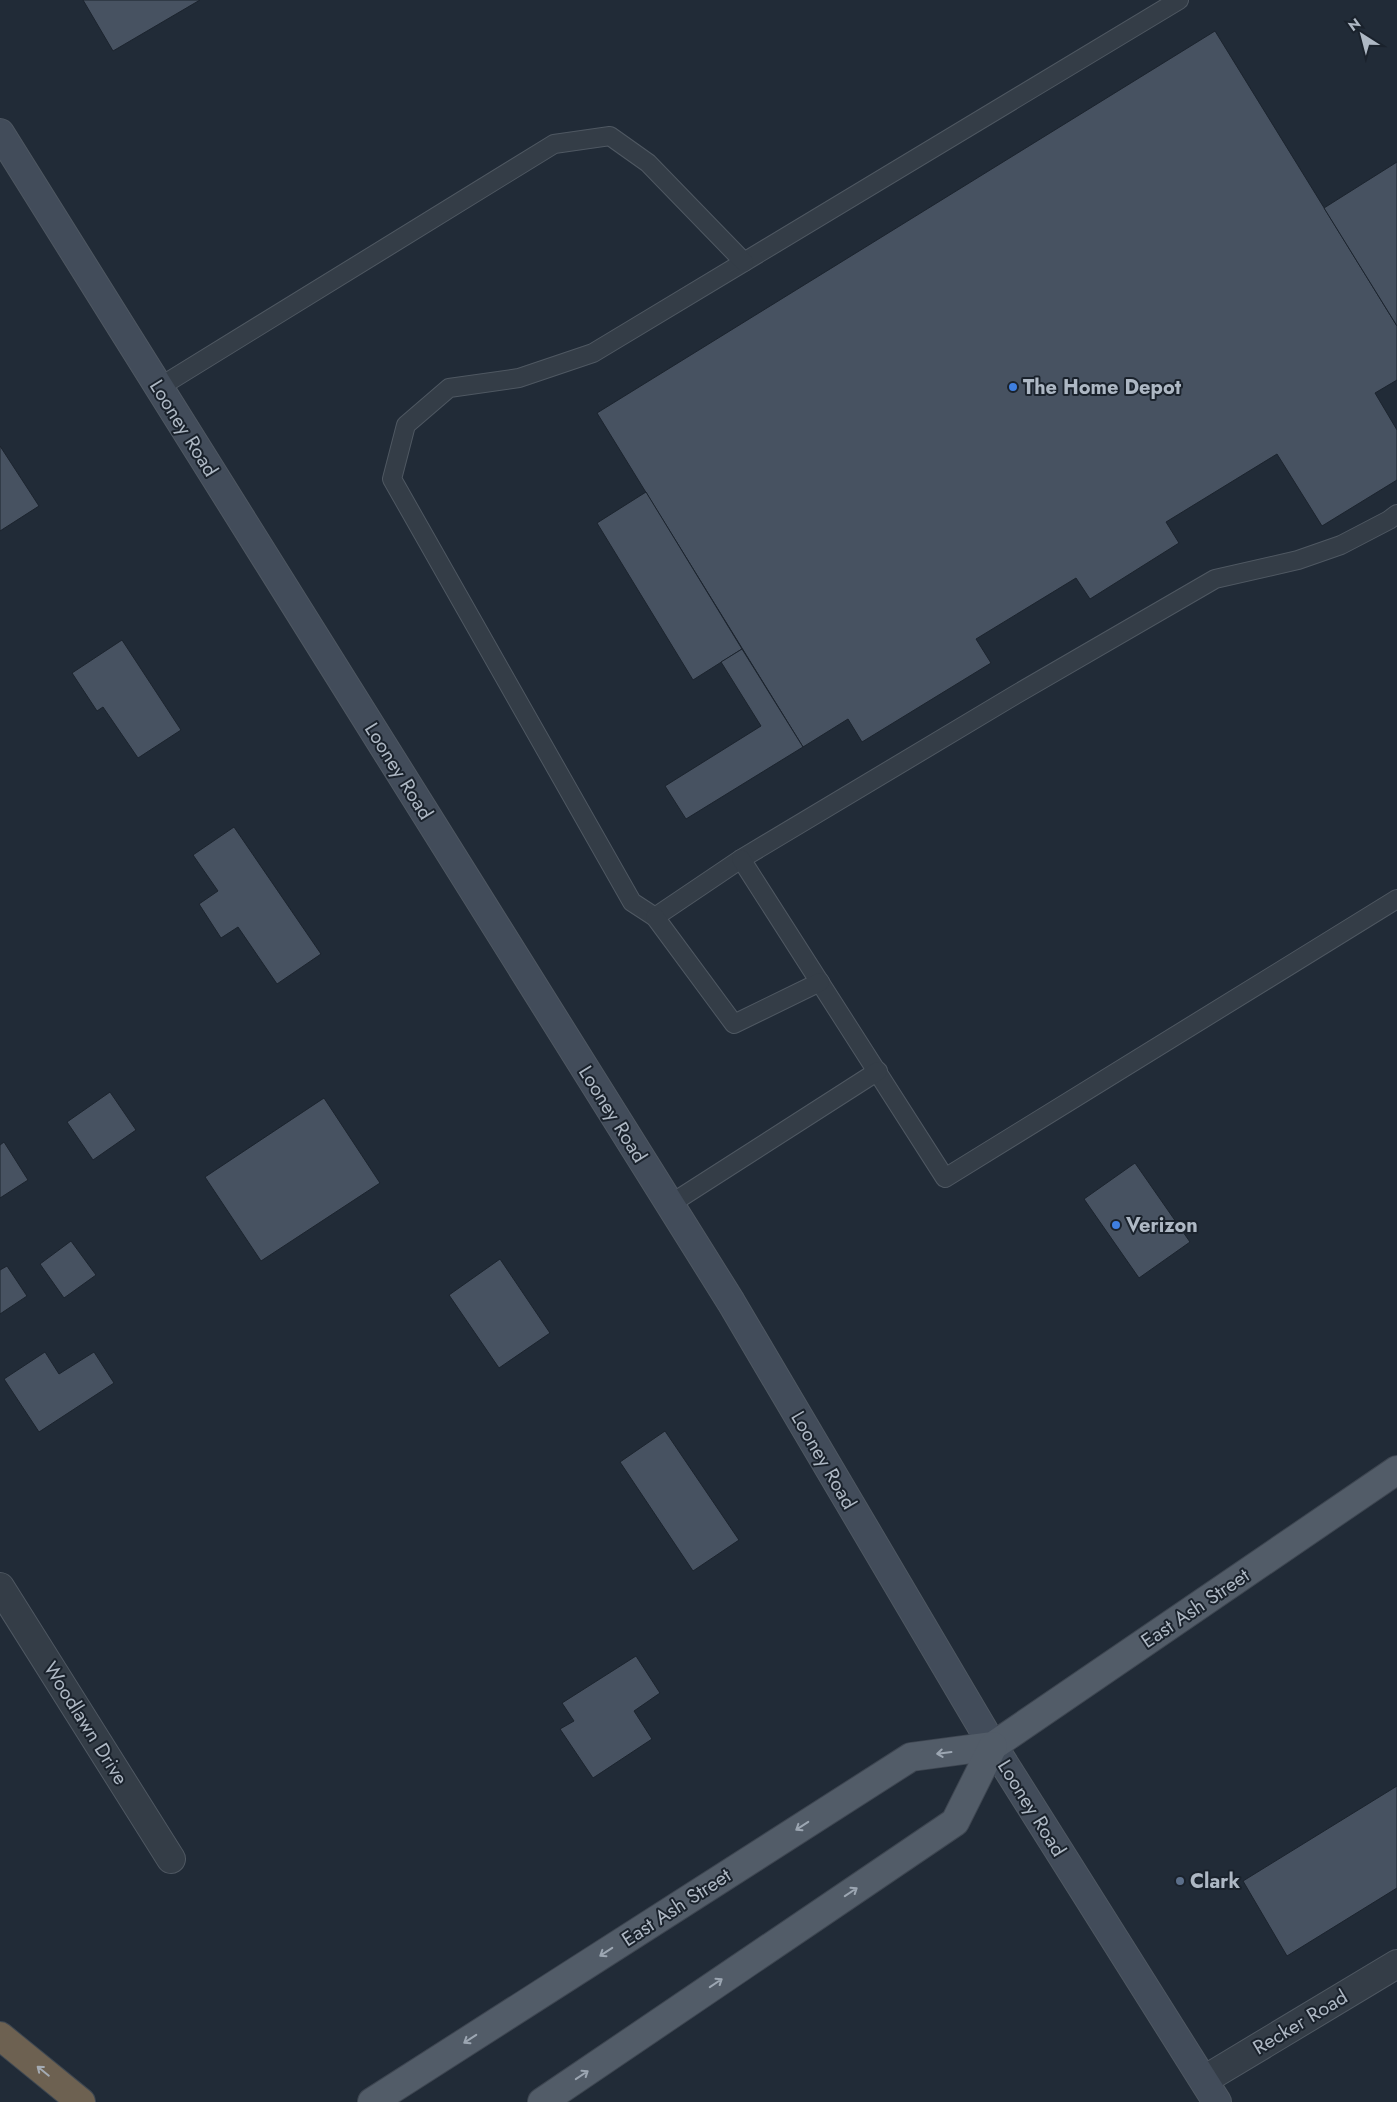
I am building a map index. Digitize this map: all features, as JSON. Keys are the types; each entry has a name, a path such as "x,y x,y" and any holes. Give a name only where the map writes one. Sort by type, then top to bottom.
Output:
{"highway":[{"path":"0,2036 81,2102"}],"main road":[{"name":"East Ash Street","path":"372,2102 911,1757 993,1746 1397,1470"},
{"name":"East Ash Street","path":"542,2102 955,1822 993,1746"}],"street":[{"name":"Looney Road","path":"0,132 158,388 731,1302 993,1746 1211,2091"},
{"name":"Woodlawn Drive","path":"0,1587 172,1859"},
{"name":"Recker Road","path":"1211,2091 1397,1964"}],"lane":[{"path":"820,982 734,1024 655,917 632,902 392,479 406,425 449,388 518,378 593,353 1180,0"},
{"path":"158,388 554,144 610,136 648,163 744,262"},
{"path":"655,917 741,859 1015,695 1215,579 1298,560 1341,545 1397,514"},
{"path":"741,859 945,1178 1397,899"},
{"path":"669,1204 878,1071"}],"building":[{"path":"83,0 200,0 113,51"},
{"name":"The Home Depot","path":"1215,31 1397,326 1397,380 1375,393 1397,430 1397,480 1322,526 1277,454 1166,522 1179,543 1090,599 1076,578 976,639 991,663 862,742 848,719 803,747 597,413"},
{"path":"1397,162 1397,326 1324,208"},
{"path":"0,446 39,506 0,531"},
{"path":"646,492 742,649 693,680 597,523"},
{"path":"122,640 181,730 138,758 103,707 97,711 72,673"},
{"path":"742,649 803,747 686,819 665,786 761,726 721,662"},
{"path":"234,827 321,954 277,984 238,927 221,938 199,904 218,891 193,855"},
{"path":"110,1092 136,1130 93,1160 67,1122"},
{"path":"324,1098 380,1183 261,1261 205,1177"},
{"path":"4,1142 28,1180 0,1198 0,1145"},
{"path":"1135,1163 1190,1242 1139,1278 1084,1199"},
{"path":"71,1241 96,1275 64,1298 40,1264"},
{"path":"500,1259 550,1333 499,1368 449,1295"},
{"path":"7,1266 27,1296 0,1314 0,1270"},
{"path":"45,1352 59,1374 94,1352 114,1383 39,1432 4,1379"},
{"path":"665,1431 739,1540 693,1571 620,1462"},
{"path":"636,1656 660,1693 634,1711 652,1739 593,1778 560,1729 574,1721 562,1703"},
{"path":"1397,1786 1397,1888 1287,1956 1243,1881"}],"place":[{"name":"The Home Depot","path":"1013,387"},
{"name":"Verizon","path":"1116,1225"},
{"name":"Clark","path":"1180,1881"}]}
